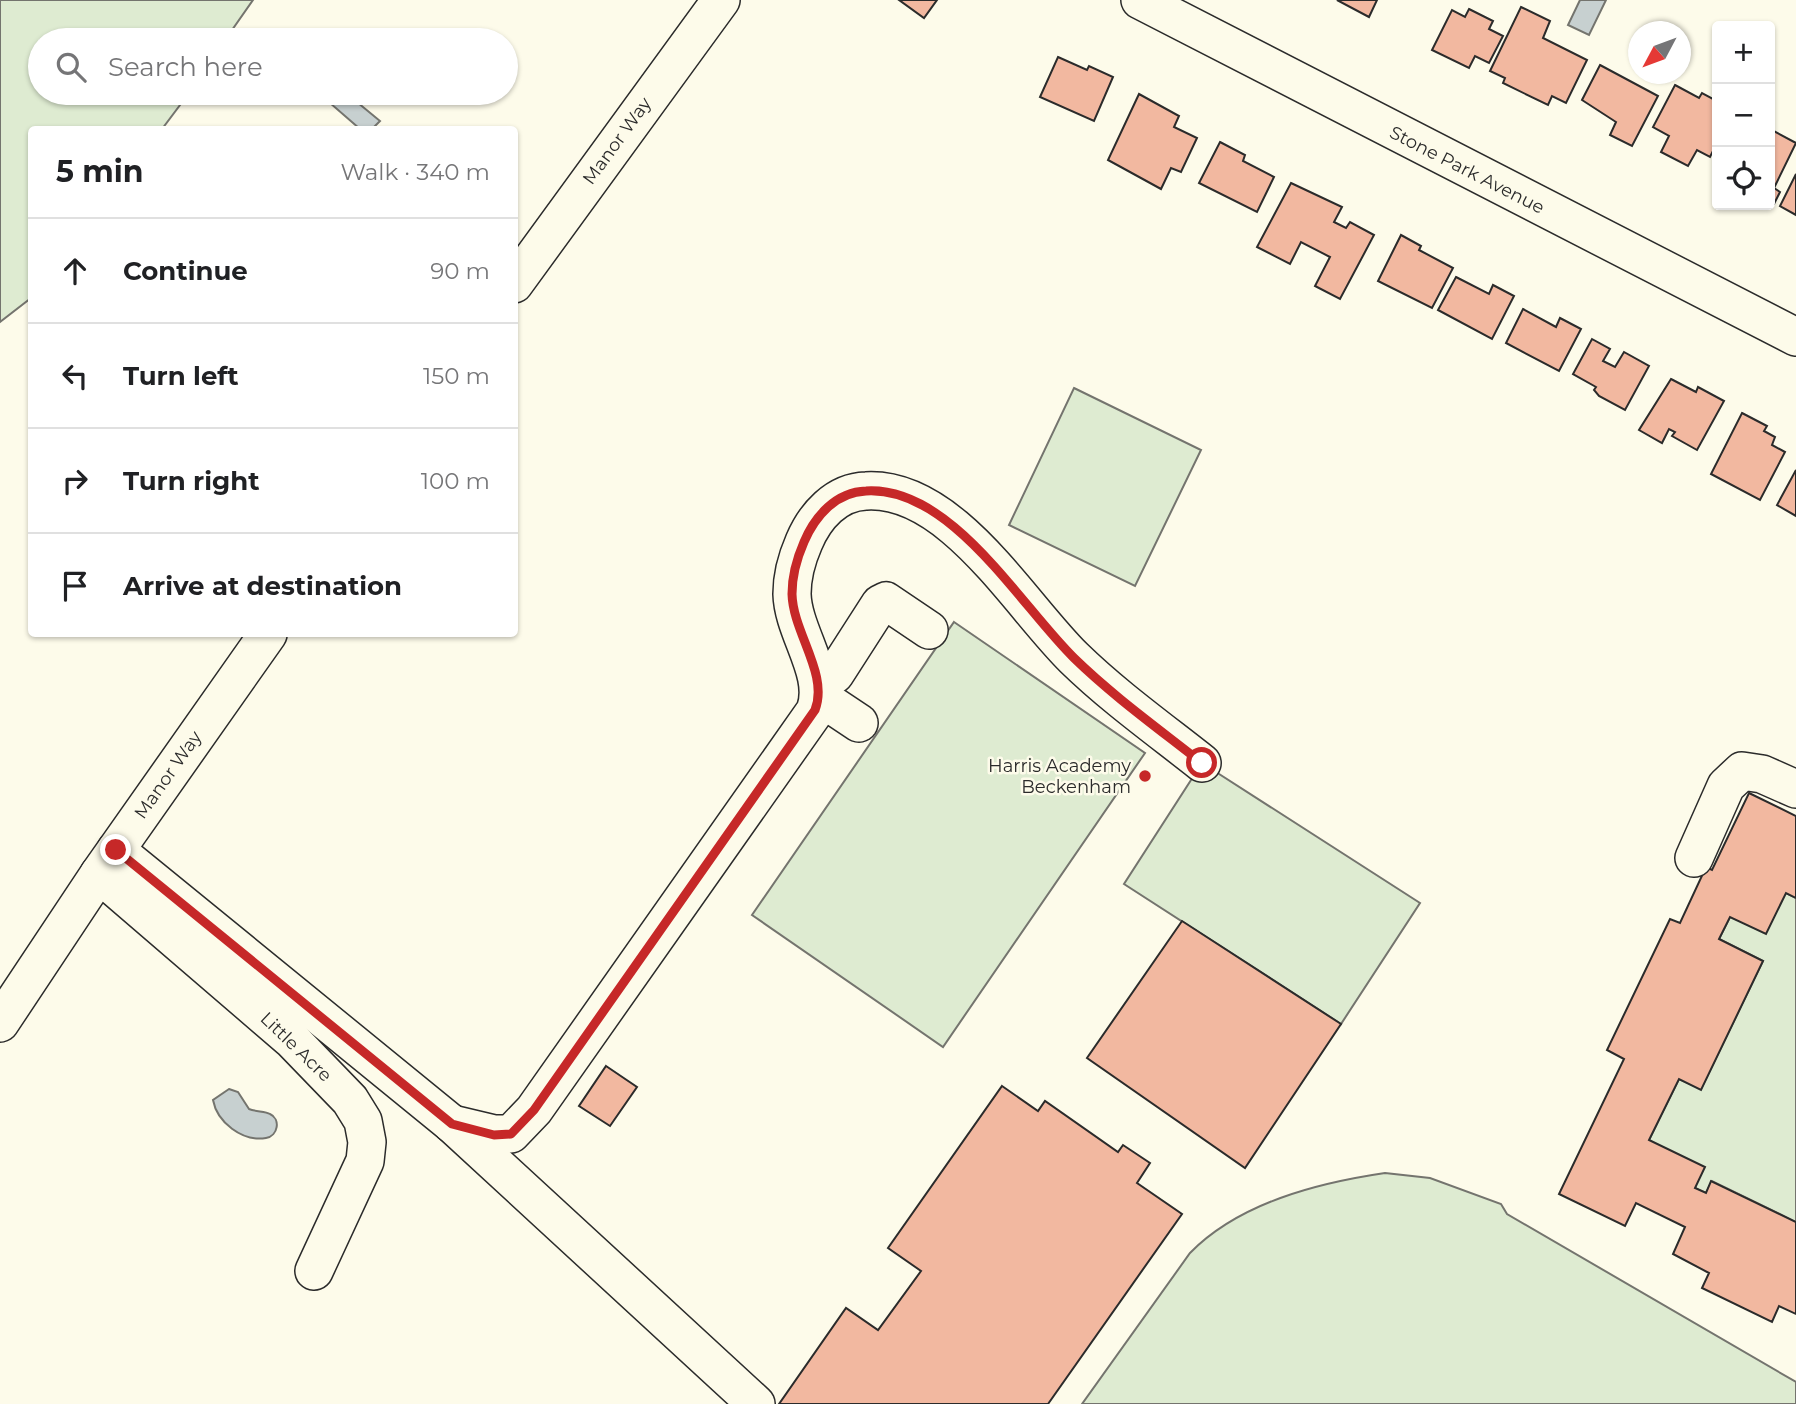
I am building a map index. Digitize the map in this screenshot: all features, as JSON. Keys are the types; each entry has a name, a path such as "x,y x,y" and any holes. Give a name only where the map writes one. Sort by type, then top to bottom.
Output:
{"street":[{"name":"Manor Way","path":"518,279 721,0"},
{"name":"Stone Park Avenue","path":"1140,0 1796,337"},
{"path":"859,723 820,691 796,616 792,594 795,567 805,540 818,518 842,496 875,490 904,495 943,516 1073,657 1202,763"},
{"path":"452,1124 494,1135 511,1134 534,1110 807,722 820,691 835,674 880,604 886,601 929,630"},
{"name":"Manor Way","path":"0,1023 107,862 266,637"},
{"path":"1694,858 1726,786 1742,771 1762,775 1796,789"},
{"path":"107,862 452,1124 756,1404"},
{"name":"Little Acre","path":"107,862 292,1040 351,1100 363,1121 367,1142 365,1161 314,1271"}],"green space":[{"path":"0,0 253,0 233,28 28,28 28,105 180,105 164,126 28,126 28,300 0,322"},
{"path":"1074,388 1201,450 1135,586 1009,525"},
{"path":"954,622 1145,753 943,1047 752,915"},
{"path":"1202,763 1420,903 1341,1024 1124,884"},
{"path":"1786,893 1796,898 1796,1222 1712,1181 1706,1193 1695,1188 1649,1140 1679,1079 1701,1089 1763,961 1719,939 1730,917"},
{"path":"1385,1173 1430,1178 1501,1204 1507,1214 1796,1382 1796,1404 1082,1404 1190,1253 1210,1236 1255,1208 1280,1198 1333,1183"}],"shaded area":[{"path":"1580,0 1606,0 1589,35 1568,25"},
{"path":"332,105 361,105 380,121 375,126 357,126"},
{"path":"229,1089 238,1092 249,1109 273,1116 277,1127 270,1137 248,1137 225,1123 213,1100"}],"building":[{"path":"899,0 937,0 924,18"},
{"path":"1337,0 1377,0 1369,17"},
{"path":"1521,7 1550,21 1543,38 1587,60 1566,103 1552,96 1548,105 1503,83 1505,78 1490,71"},
{"path":"1469,9 1493,21 1489,29 1503,36 1489,63 1475,56 1469,68 1432,50 1452,10 1465,17"},
{"path":"1058,57 1087,70 1089,66 1113,77 1094,121 1040,97"},
{"path":"1600,65 1628,80 1628,84 1636,84 1658,96 1632,146 1610,135 1616,122 1582,100"},
{"path":"1675,85 1699,98 1702,93 1712,98 1710,157 1697,150 1688,166 1661,152 1669,136 1653,127"},
{"path":"1139,94 1179,116 1174,127 1197,138 1181,172 1171,168 1161,189 1108,160"},
{"path":"1775,132 1796,143 1775,186"},
{"path":"1220,142 1245,155 1243,161 1274,177 1257,212 1199,183"},
{"path":"1796,174 1796,215 1780,206"},
{"path":"1291,183 1342,207 1334,222 1346,228 1350,222 1374,235 1340,299 1315,286 1330,257 1301,242 1290,264 1257,247"},
{"path":"1775,189 1780,192 1775,202"},
{"path":"1401,235 1421,246 1419,250 1453,268 1432,308 1378,281"},
{"path":"1456,277 1489,294 1493,285 1514,296 1492,339 1438,310"},
{"path":"1523,309 1556,327 1560,318 1581,329 1559,371 1506,343"},
{"path":"1592,339 1610,349 1603,361 1615,367 1624,352 1649,366 1625,410 1599,396 1594,390 1596,387 1573,374"},
{"path":"1671,379 1696,392 1698,387 1724,401 1697,450 1672,436 1675,432 1669,429 1662,443 1639,430"},
{"path":"1742,413 1767,426 1764,431 1775,437 1772,445 1785,452 1760,500 1711,474"},
{"path":"1796,470 1796,516 1777,505"},
{"path":"1749,793 1796,816 1796,898 1786,893 1766,934 1730,917 1719,939 1763,961 1701,1090 1679,1079 1649,1140 1705,1167 1695,1188 1706,1193 1711,1181 1796,1222 1796,1314 1779,1306 1772,1322 1702,1288 1709,1273 1673,1254 1685,1227 1636,1203 1625,1226 1559,1194 1624,1059 1607,1050 1670,919 1680,923 1706,867 1712,870"},
{"path":"1182,921 1341,1024 1245,1168 1087,1058"},
{"path":"606,1066 637,1087 610,1126 579,1106"},
{"path":"1002,1086 1038,1111 1045,1101 1118,1152 1123,1145 1150,1163 1137,1183 1182,1214 1048,1404 779,1404 846,1308 878,1330 921,1271 888,1248"}],"place":[{"name":"Harris Academy Beckenham","path":"1145,776"}],"route":[{"path":"116,850 452,1124 494,1135 511,1134 534,1110 815,710 820,697 820,685 796,616 792,594 795,567 805,540 818,518 829,505 842,496 875,490 904,495 924,503 943,516 1073,657 1202,763"}]}
